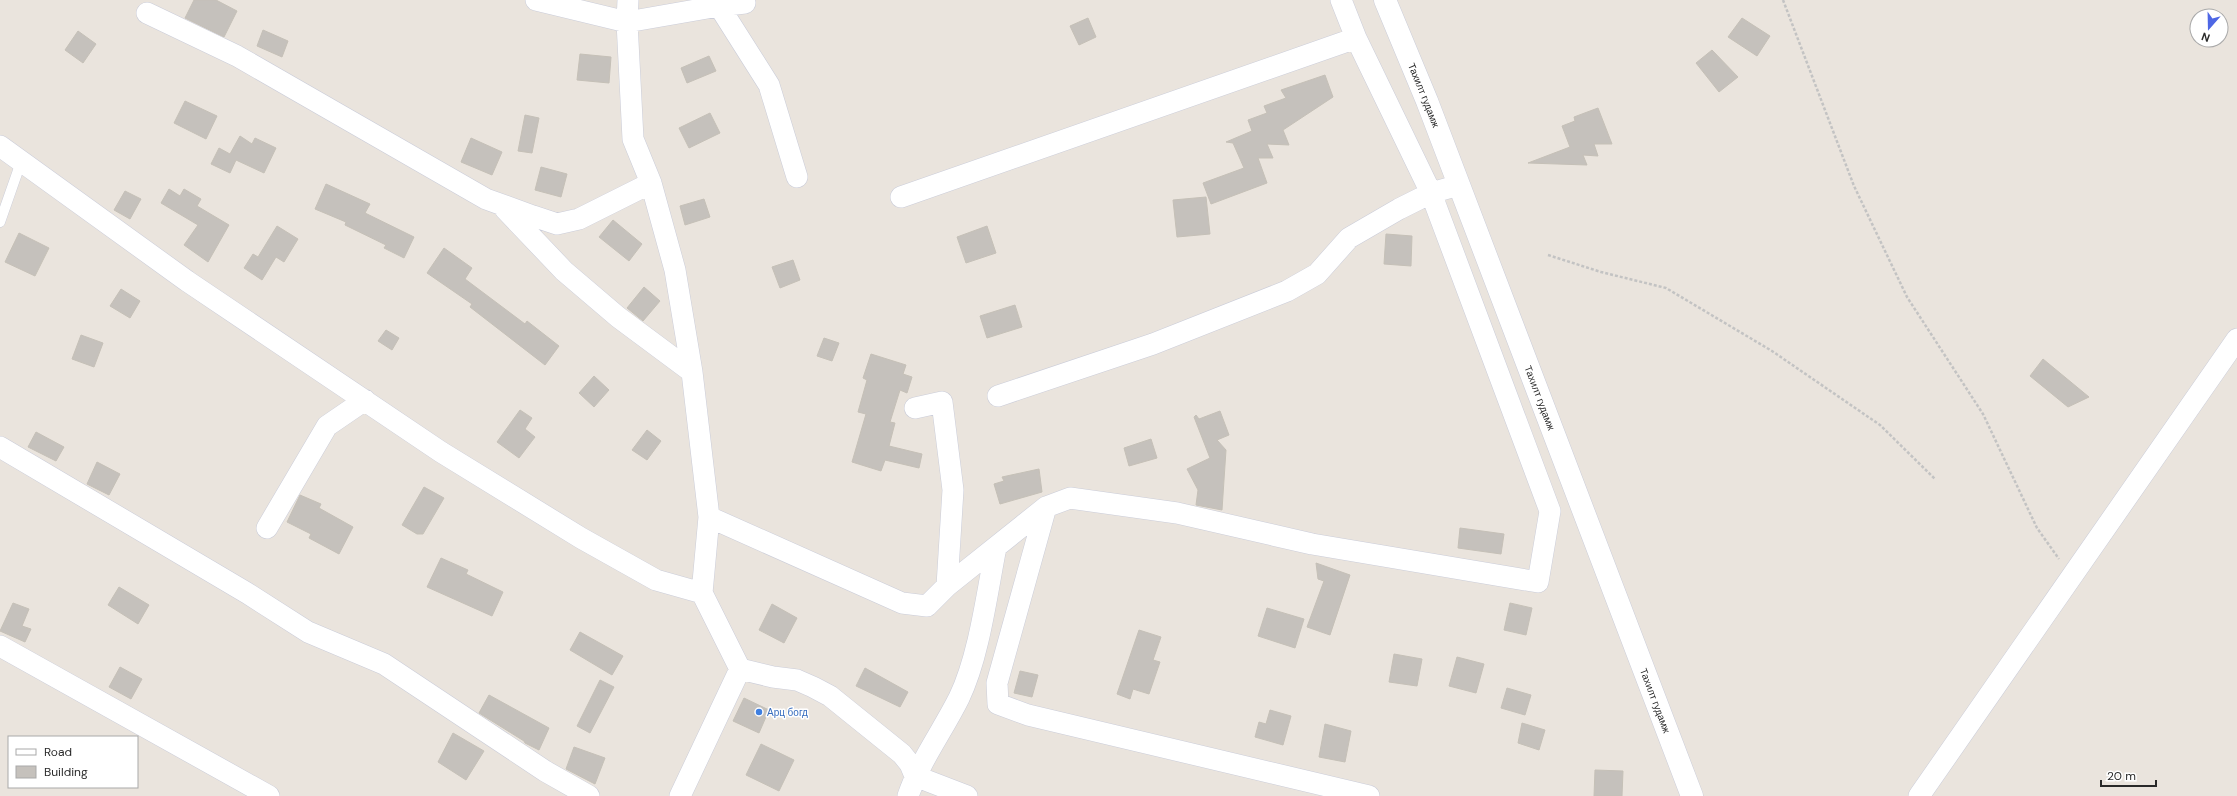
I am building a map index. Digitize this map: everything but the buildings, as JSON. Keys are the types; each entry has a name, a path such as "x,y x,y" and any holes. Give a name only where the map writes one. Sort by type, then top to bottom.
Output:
{"main road":[{"name":"Тахилт гудамж","path":"1385,0 1459,185 1692,796"}],"street":[{"path":"536,0 627,22 745,3"},
{"path":"628,0 627,22 633,139 651,183 675,270 692,372 709,517 702,593 740,669 773,677 797,680 830,696 902,754 910,764 915,776 967,796"},
{"path":"709,517 902,603 928,606 947,586 1046,507 1070,498 1177,513 1312,544 1538,582 1550,511 1431,193 1356,38 1341,0"},
{"path":"719,6 770,84 797,177"},
{"path":"147,13 237,56 486,199 557,224 579,219 651,183"},
{"path":"901,197 1356,38"},
{"path":"0,146 187,281 441,452 581,538 656,580 702,593"},
{"path":"998,396 1153,344 1287,291 1317,274 1349,238 1399,209 1431,193 1459,185"},
{"path":"501,205 564,270 618,317 692,372"},
{"path":"1920,796 2071,576 2237,339"},
{"path":"267,528 327,426 365,400"},
{"path":"915,408 942,402 953,490 947,586"},
{"path":"0,448 247,593 308,632 384,664 545,772 589,796"},
{"path":"1046,507 997,683 998,704 1028,715 1370,796"},
{"path":"908,796 915,776 959,698 981,625 996,547"},
{"path":"0,646 269,796"},
{"path":"680,796 740,669"}],"lane":[{"path":"0,222 21,162"}],"path":[{"path":"1783,0 1854,186 1907,297 1983,414 2038,528 2071,576"},
{"path":"1548,255 1601,272 1666,288 1772,351 1880,425 1935,479"}],"place":[{"name":"Арц богд","path":"759,712"}]}
